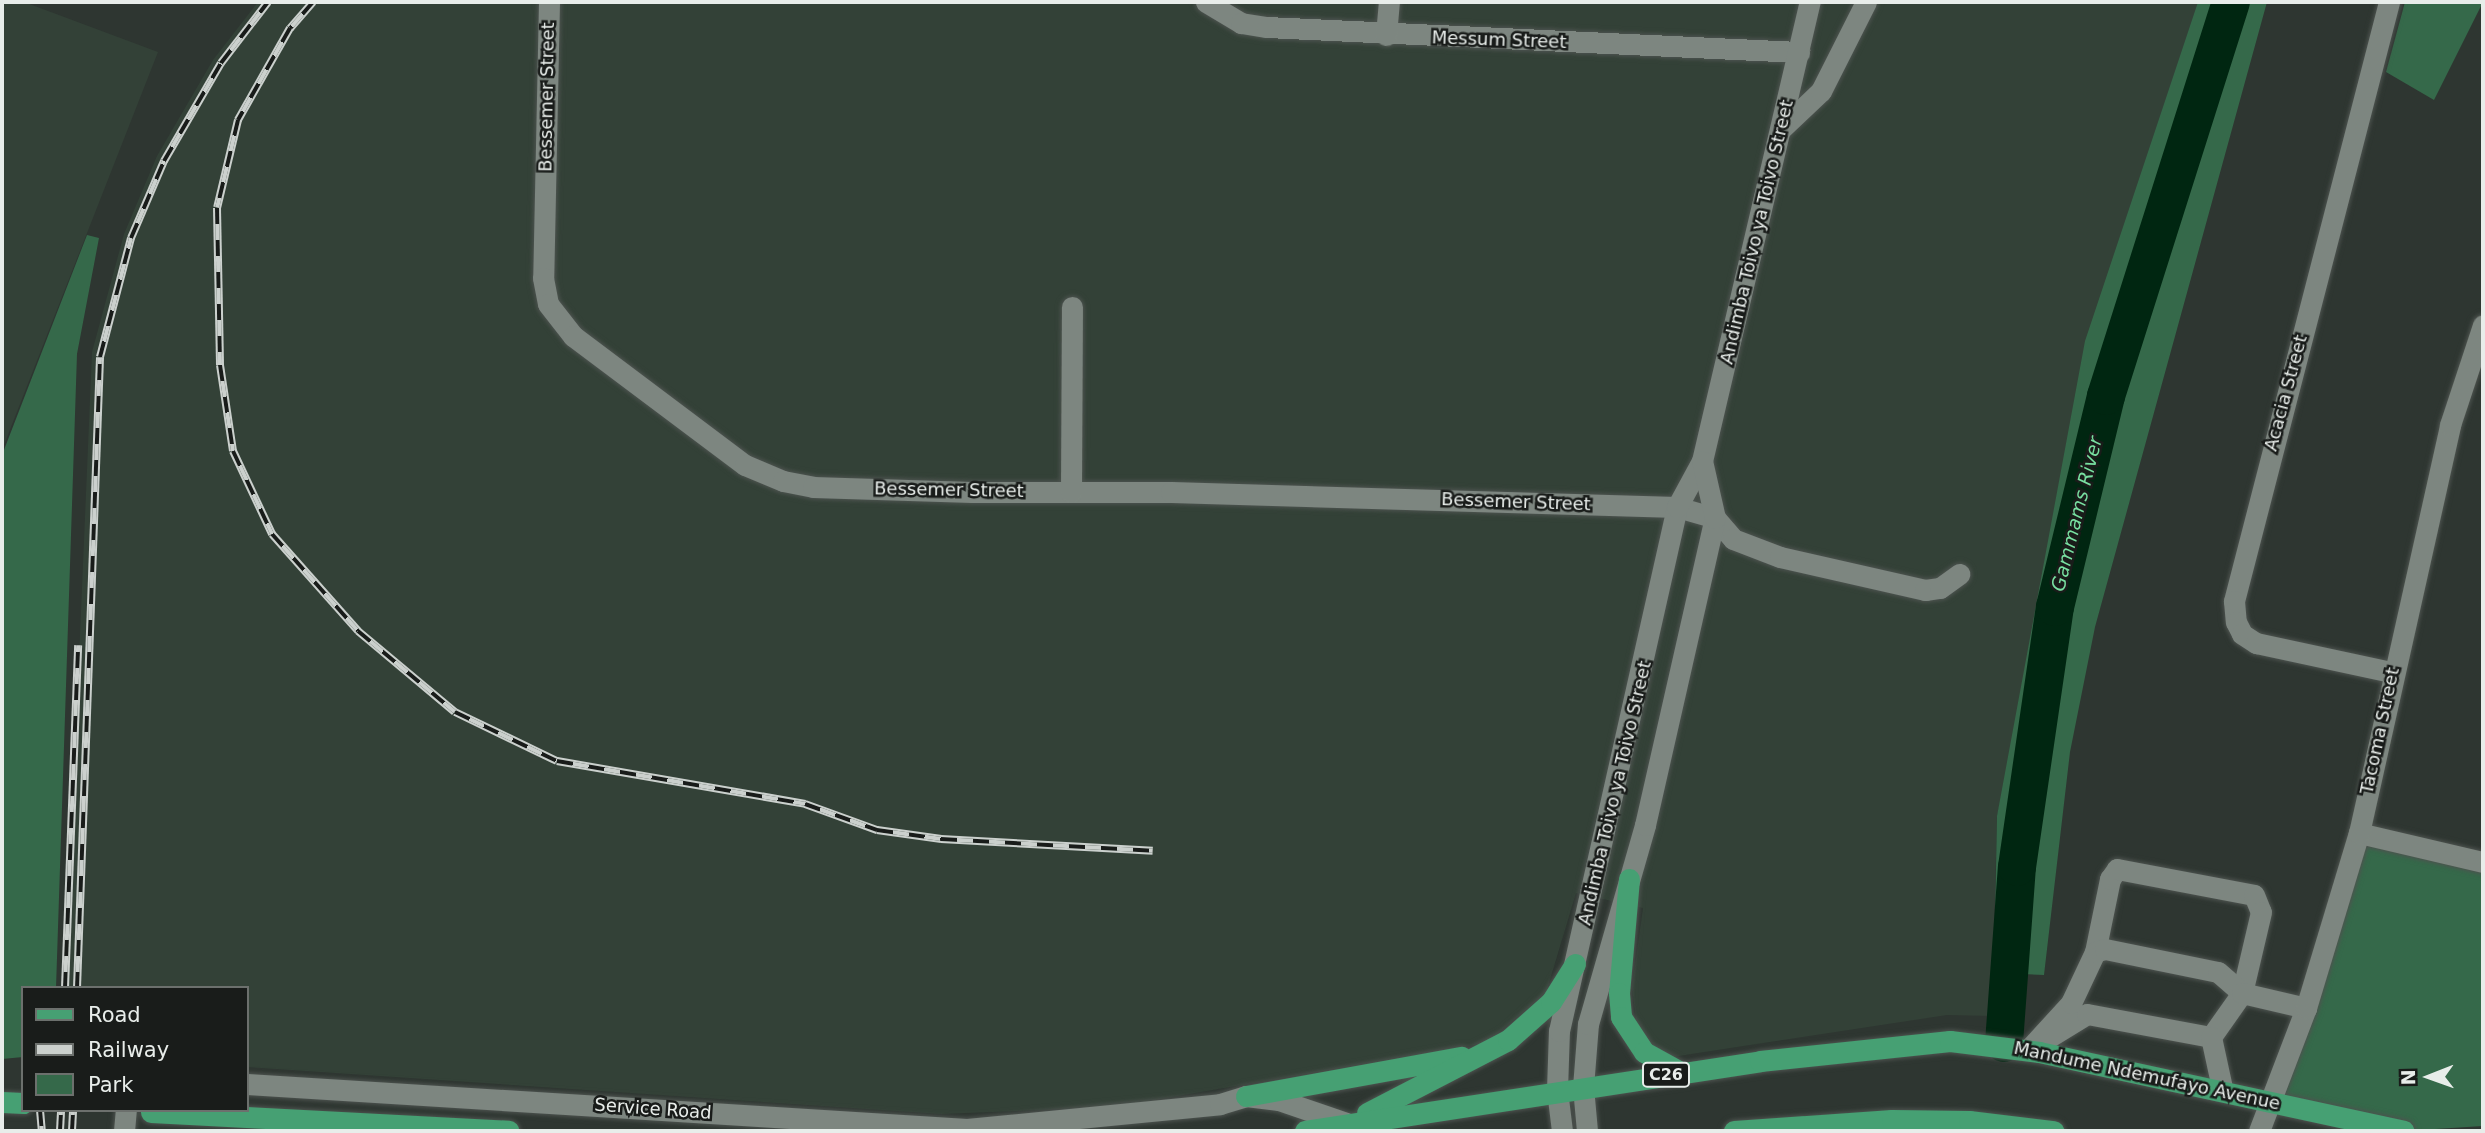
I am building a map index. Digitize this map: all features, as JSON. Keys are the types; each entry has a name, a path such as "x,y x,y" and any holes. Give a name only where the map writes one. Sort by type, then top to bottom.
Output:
{"main road":[{"path":"1629,878 1619,993 1621,1017 1644,1052 1682,1073"},
{"path":"1346,1123 1484,1053 1529,1024 1551,1002 1574,964"},
{"name":"Mandume Ndemufayo Avenue","path":"1305,1131 1556,1090 1898,1044 1950,1041 2028,1050 2222,1088 2271,1102 2404,1131"},
{"path":"1246,1096 1484,1053"},
{"path":"2,1102 21,1103"},
{"path":"151,1112 508,1131"},
{"path":"1734,1131 1842,1121 1969,1121 2046,1130"}],"street":[{"name":"Bessemer Street","path":"550,2 543,278 548,304 573,337 745,465 783,481 813,487 1677,507 1715,518"},
{"name":"Messum Street","path":"1206,2 1241,23 1386,35 1799,52"},
{"path":"1386,35 1389,2"},
{"name":"Andimba Toivo ya Toivo Street","path":"1562,1131 1556,1090 1559,1031 1677,507 1702,461 1810,2"},
{"path":"1781,129 1821,90 1866,2"},
{"name":"Acacia Street","path":"2389,2 2234,601 2236,622 2242,634 2256,643 2392,673"},
{"path":"1071,492 1072,307"},
{"name":"Tacoma Street","path":"2259,1131 2306,1008 2359,832 2392,673 2473,383 2483,326"},
{"name":"Andimba Toivo ya Toivo Street","path":"1587,1131 1583,1087 1588,1024 1629,878 1715,518 1702,461"},
{"path":"1715,518 1733,539 1748,547 1884,581 1932,590 1959,574"},
{"path":"2359,832 2483,862"},
{"path":"2028,1050 2071,1003 2095,952 2110,878 2117,869 2254,895 2261,912 2242,993 2211,1037 2222,1088"},
{"path":"2095,952 2105,949 2218,972 2242,993 2306,1008"},
{"path":"2028,1050 2087,1014 2211,1037"},
{"name":"Service Road","path":"248,1084 967,1129 1220,1104 1246,1096 1279,1100 1346,1123"},
{"path":"124,1131 126,1112"},
{"path":"1947,1131 1969,1121"}],"shaded area":[{"path":"2,2 24,2 158,52 2,450"},
{"path":"258,2 2198,2 1997,816 1992,1016 1947,1015 1666,1058 1637,1028 1632,987 1643,908 1576,893 1546,993 1486,1043 1114,1107 941,1114 248,1067 248,986 65,986 92,352 124,234 157,156 213,60"}],"green space":[{"path":"2198,2 2267,2 2095,627 2070,752 2044,975 1994,973 1997,816 2085,341"},
{"path":"2405,2 2483,2 2434,100 2386,72"},
{"path":"87,235 99,238 77,354 56,986 21,986 21,1057 2,1059 2,455"},
{"path":"2359,833 2483,862 2483,1126 2404,1131 2271,1102"}],"waterway":[{"name":"Gammams River","path":"2004,1043 2017,867 2055,607 2106,396 2231,2"}],"railway":[{"path":"77,986 100,357 131,238 164,161 221,63 268,2"},
{"path":"313,2 290,28 238,120 217,208 220,365 233,451 272,534 358,631 455,712 557,761 805,804 877,830 941,839 1153,851"},
{"path":"65,986 78,645"},
{"path":"40,1112 42,1131"},
{"path":"60,1131 61,1112"},
{"path":"72,1131 73,1112"}]}
